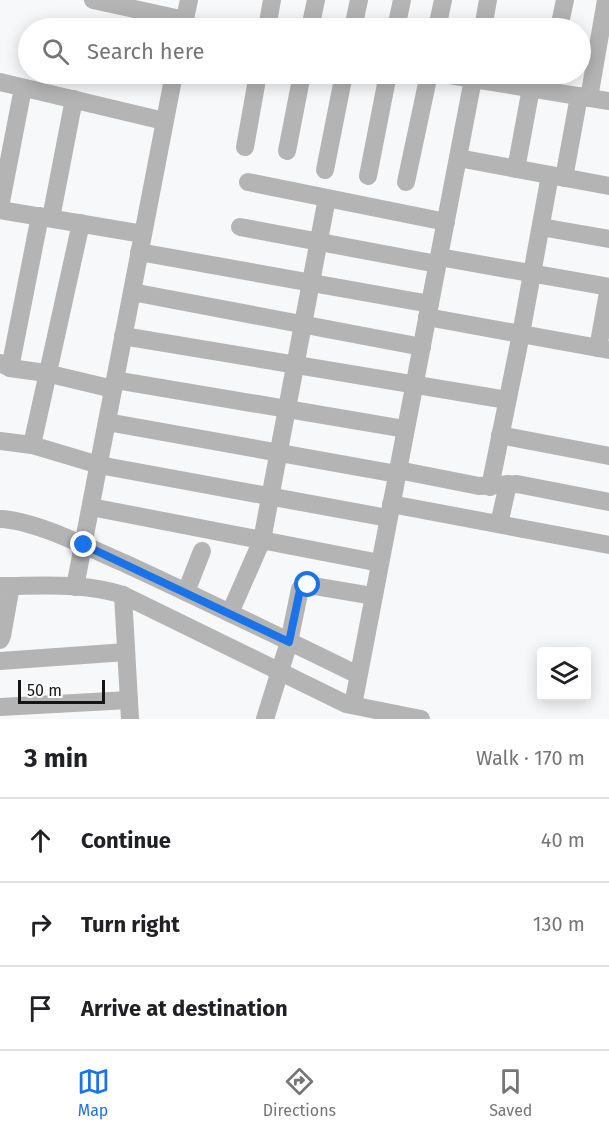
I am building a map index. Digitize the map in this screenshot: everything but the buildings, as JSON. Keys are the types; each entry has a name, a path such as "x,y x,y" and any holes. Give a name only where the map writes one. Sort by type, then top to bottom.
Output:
{"street":[{"path":"93,0 161,18"},
{"path":"185,18 189,0"},
{"path":"269,18 272,0"},
{"path":"312,18 316,0"},
{"path":"355,18 359,0"},
{"path":"398,18 402,0"},
{"path":"439,18 443,0"},
{"path":"485,18 488,0"},
{"path":"561,18 565,0"},
{"path":"591,66 606,0"},
{"path":"0,82 165,121"},
{"path":"75,587 172,84"},
{"path":"245,147 256,84"},
{"path":"287,151 300,84"},
{"path":"325,170 342,84"},
{"path":"368,176 386,84"},
{"path":"406,182 427,84"},
{"path":"351,704 354,700 472,84"},
{"path":"516,169 542,84 584,97 609,101"},
{"path":"499,524 500,435 541,227 587,84"},
{"path":"23,88 1,213 46,217 143,234"},
{"path":"74,99 46,217 5,366 114,385 286,409 405,429"},
{"path":"458,158 609,186"},
{"path":"248,182 446,222"},
{"path":"230,613 262,540 327,198"},
{"path":"32,445 46,373 81,223"},
{"path":"140,252 310,283 521,334 603,349 609,287 532,273 318,242 240,227"},
{"path":"541,227 609,238"},
{"path":"132,292 422,347"},
{"path":"123,336 507,400"},
{"path":"107,422 397,472 498,485 518,484 609,502"},
{"path":"500,435 609,456"},
{"path":"0,441 32,445 99,465 270,496 499,524 609,545"},
{"path":"91,507 380,563"},
{"path":"0,519 24,523 84,545 358,675"},
{"path":"186,592 202,551"},
{"path":"0,640 6,586 92,587 123,595 346,704 373,714 421,719"},
{"path":"266,718 281,672 300,590 303,586 373,597"},
{"path":"123,595 130,719"},
{"path":"0,660 126,652"},
{"path":"0,707 129,700"},
{"path":"0,713 1,719"}],"route":[{"path":"84,545 289,642 300,590 303,586 308,585"}]}
